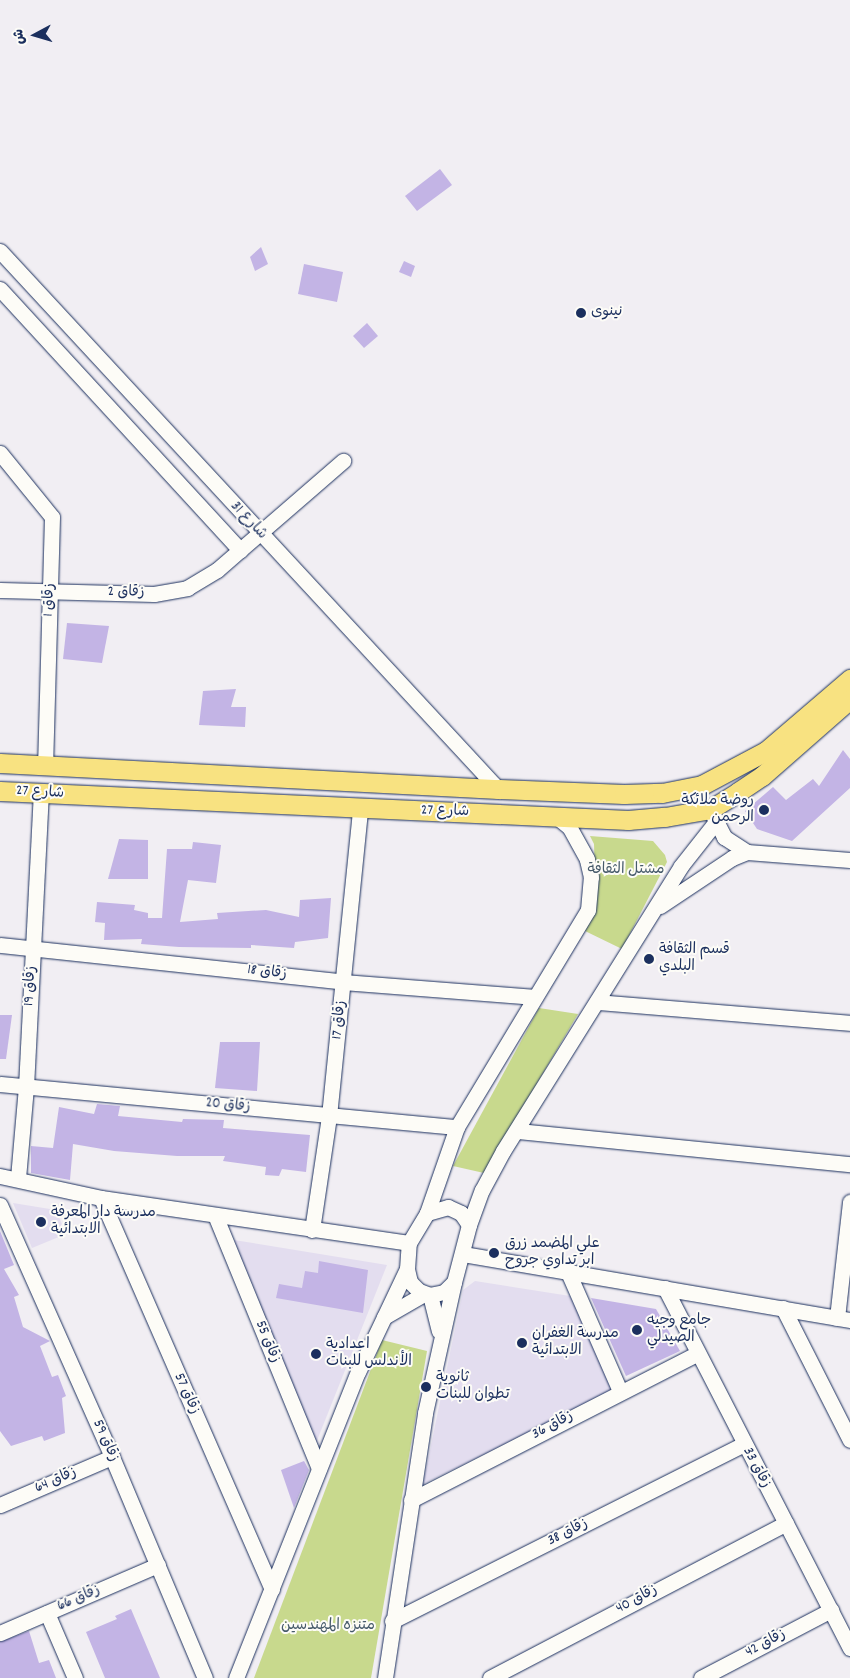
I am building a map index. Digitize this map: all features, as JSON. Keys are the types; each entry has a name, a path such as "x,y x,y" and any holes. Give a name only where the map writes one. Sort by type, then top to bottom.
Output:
{"main road":[{"name":"شارع 27","path":"0,763 498,789 624,794 662,792 702,785 766,751 850,680"},
{"name":"شارع 27","path":"0,791 360,809 554,815 628,820 713,816 850,699"},
{"path":"257,776 257,803"}],"street":[{"name":"شارع 31","path":"0,251 258,532 498,789"},
{"name":"شارع 31","path":"0,289 240,550"},
{"name":"زقاق 1","path":"0,453 52,517 45,765"},
{"name":"زقاق 2","path":"0,590 154,594 187,588 217,570 258,532 343,461"},
{"name":"زقاق 19","path":"18,1178 26,1086 41,794"},
{"name":"زقاق 17","path":"312,1230 329,1116 360,809"},
{"path":"236,1678 319,1468 383,1318 407,1270 409,1243 427,1213 456,1127 588,910 590,895 587,858 574,834 554,815"},
{"path":"385,1678 411,1500 440,1337 469,1225 491,1173 657,909 681,866 713,816 724,837 747,852"},
{"path":"657,909 732,858 747,852 850,860"},
{"name":"زقاق 18","path":"0,945 33,946 344,982 534,997"},
{"path":"597,1002 850,1023"},
{"name":"زقاق 20","path":"0,1084 456,1127"},
{"path":"518,1131 850,1164"},
{"path":"0,1176 18,1178 101,1198 409,1243"},
{"name":"زقاق 57","path":"101,1198 272,1589"},
{"path":"463,1254 844,1319 850,1202"},
{"name":"زقاق 59","path":"0,1205 112,1457 205,1678"},
{"path":"427,1213 440,1207 455,1209 469,1225"},
{"name":"زقاق 55","path":"215,1215 319,1468"},
{"path":"407,1270 414,1287 427,1294 440,1337"},
{"path":"568,1272 620,1391"},
{"path":"383,1318 427,1294 444,1292 454,1282"},
{"name":"زقاق 33","path":"665,1288 696,1354 850,1648"},
{"path":"783,1308 850,1440"},
{"name":"زقاق 36","path":"411,1500 620,1391 696,1354"},
{"name":"زقاق 38","path":"392,1621 744,1444"},
{"name":"زقاق 64","path":"1,1503 112,1457"},
{"name":"زقاق 40","path":"490,1678 786,1523"},
{"name":"زقاق 66","path":"0,1634 158,1565"},
{"name":"زقاق 42","path":"701,1678 831,1610"},
{"path":"47,1613 75,1678"}],"shaded area":[{"name":"مدرسة دار المعرفة الابتدائية","path":"13,1203 56,1210 66,1234 32,1248"},
{"name":"اعدادية الأندلس للبنات","path":"234,1240 387,1265 316,1443"},
{"name":"مدرسة الغفران الابتدائية","path":"475,1281 570,1296 615,1390 423,1484 463,1290"}],"green space":[{"name":"مشتل الثقافة","path":"590,836 653,841 665,855 667,862 622,949 585,931 596,908 594,844"},
{"path":"539,1008 578,1014 484,1173 453,1166"},
{"name":"متنزه المهندسين","path":"382,1340 427,1351 371,1678 254,1678"}],"building":[{"path":"440,169 452,185 417,211 405,196"},
{"path":"261,247 268,264 255,271 250,257"},
{"path":"404,261 415,266 411,277 399,272"},
{"path":"304,264 343,272 337,302 298,294"},
{"path":"367,323 378,336 364,348 353,336"},
{"path":"67,623 109,626 102,663 63,659"},
{"path":"236,689 231,707 246,707 245,727 199,725 203,691"},
{"path":"843,750 850,759 850,788 792,841 757,829 745,811 773,787 786,800 813,779 819,786"},
{"path":"119,839 148,840 148,879 108,879"},
{"path":"193,842 221,845 216,883 188,880 180,922 218,919 217,913 266,910 299,917 300,900 331,898 328,938 295,942 294,948 251,945 251,948 179,947 141,944 142,939 104,940 105,923 95,922 97,902 135,905 134,910 148,913 148,918 162,918 167,849 192,849"},
{"path":"0,1015 12,1015 6,1059 0,1059"},
{"path":"220,1042 260,1042 257,1091 215,1088"},
{"path":"97,1104 120,1106 118,1116 182,1122 183,1119 224,1120 223,1128 310,1135 306,1172 282,1169 279,1176 265,1175 266,1167 223,1161 225,1156 177,1156 114,1151 73,1144 70,1180 31,1173 31,1146 53,1148 59,1107 94,1114"},
{"path":"0,1231 14,1265 4,1269 19,1295 14,1297 23,1327 50,1341 40,1346 52,1377 58,1375 66,1396 62,1398 65,1433 44,1441 42,1436 11,1446 0,1431"},
{"path":"319,1261 368,1270 363,1313 276,1298 279,1284 302,1288 305,1271 318,1273"},
{"name":"جامع وجيه الصيدلي","path":"591,1298 656,1309 680,1351 626,1376"},
{"path":"304,1461 309,1470 294,1508 281,1470"},
{"path":"131,1609 160,1678 105,1678 86,1632 117,1619 115,1616"},
{"path":"29,1631 39,1663 49,1660 56,1678 0,1678 0,1642"}],"place":[{"name":"نينوى","path":"581,313"},
{"name":"روضة ملائكة الرحمن","path":"764,810"},
{"name":"قسم الثقافة البلدي","path":"649,959"},
{"name":"مدرسة دار المعرفة الابتدائية","path":"41,1222"},
{"name":"علي المضمد زرق ابر تداوي جروح","path":"494,1253"},
{"name":"جامع وجيه الصيدلي","path":"637,1330"},
{"name":"مدرسة الغفران الابتدائية","path":"522,1343"},
{"name":"اعدادية الأندلس للبنات","path":"316,1354"},
{"name":"ثانوية تطوان للبنات","path":"426,1387"}]}
